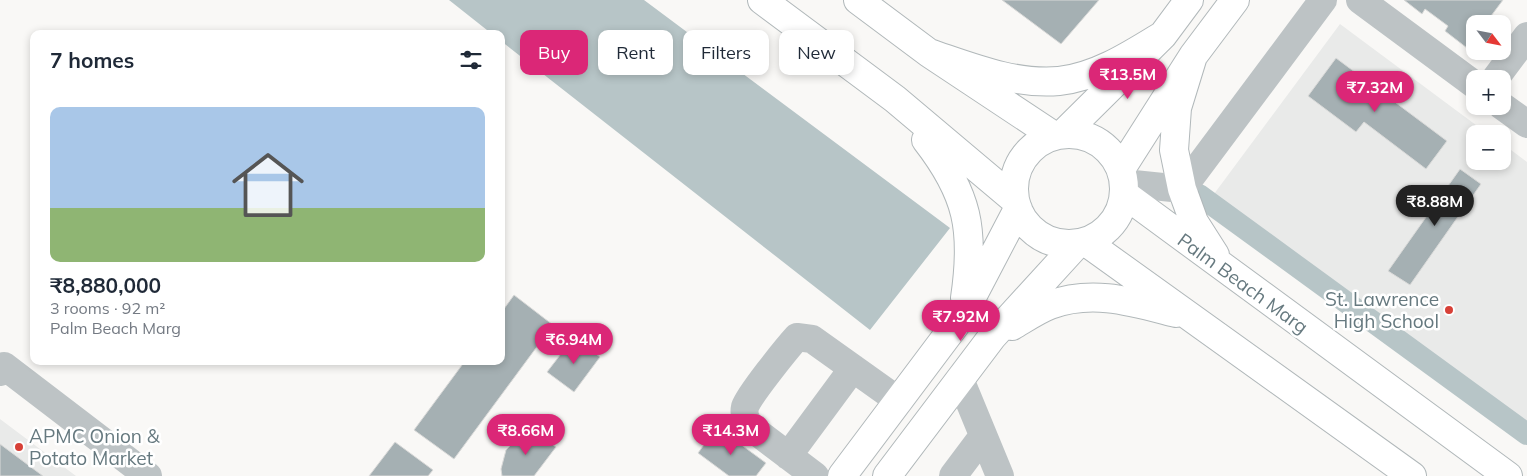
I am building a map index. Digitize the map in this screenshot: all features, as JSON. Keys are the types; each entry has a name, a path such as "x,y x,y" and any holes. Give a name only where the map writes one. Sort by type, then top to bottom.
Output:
{"main road":[{"path":"762,0 895,99 1017,205"},
{"path":"858,0 929,53 1059,135 1081,135 1098,142 1112,154 1123,182"},
{"path":"1189,0 1163,35 1059,135 1038,144 1020,164 1015,182 1017,205 1027,225 1041,237 1058,243 1082,243 1192,317 1412,476"},
{"path":"887,476 992,337 1082,243 1104,232 1111,225 1121,208 1123,182 1193,56 1235,0"},
{"path":"929,53 989,73 1029,80 1060,81 1094,72 1123,59 1163,35"},
{"path":"1193,56 1177,108 1174,150 1182,189 1194,222 1225,271"},
{"path":"895,99 946,165 962,196 970,233 969,270 962,316"},
{"name":"Palm Beach Marg","path":"1123,182 1225,271 1508,476"},
{"path":"842,476 962,316 1017,205"},
{"path":"992,337 1050,305 1093,296 1138,303 1192,317"}],"street":[{"path":"1123,182 1182,189 1322,0"},
{"path":"1360,0 1466,78"},
{"path":"1502,70 1527,36"},
{"path":"1511,112 1527,124"},
{"path":"815,476 752,429 745,419 745,408 788,346 797,337 812,339 899,401"},
{"path":"0,372 4,366 148,476"},
{"path":"788,456 853,368"},
{"path":"960,379 1000,476"},
{"path":"953,476 983,436"}],"shaded area":[{"path":"449,0 644,0 684,30 683,75 745,75 950,228 870,330 544,75 588,75 588,30 520,30 520,56 505,44 505,30 487,30"},
{"name":"St. Lawrence High School","path":"1340,24 1476,125 1466,125 1466,170 1511,170 1511,150 1527,162 1527,425 1214,194"},
{"name":"APMC Onion & Potato Market","path":"0,419 76,476 0,476"}],"building":[{"path":"1002,0 1099,0 1061,44"},
{"path":"1404,0 1503,0 1492,15 1466,15 1466,47 1445,31 1448,26 1425,9 1422,14"},
{"path":"1336,58 1447,141 1426,169 1364,122 1356,132 1308,96"},
{"path":"1460,169 1481,184 1410,285 1388,271"},
{"path":"514,295 553,325 454,459 414,430 462,365 505,365 505,307"},
{"path":"574,337 600,357 574,392 547,372"},
{"path":"717,427 766,463 756,476 729,476 698,453"},
{"path":"539,435 556,447 534,476 502,476 501,469 506,450 518,438"},
{"path":"395,442 433,470 428,476 369,476"},
{"path":"0,444 43,476 0,476"}],"waterway":[{"path":"1199,195 1527,434"}],"place":[{"name":"St. Lawrence High School","path":"1449,310"},
{"name":"APMC Onion & Potato Market","path":"19,447"}]}
